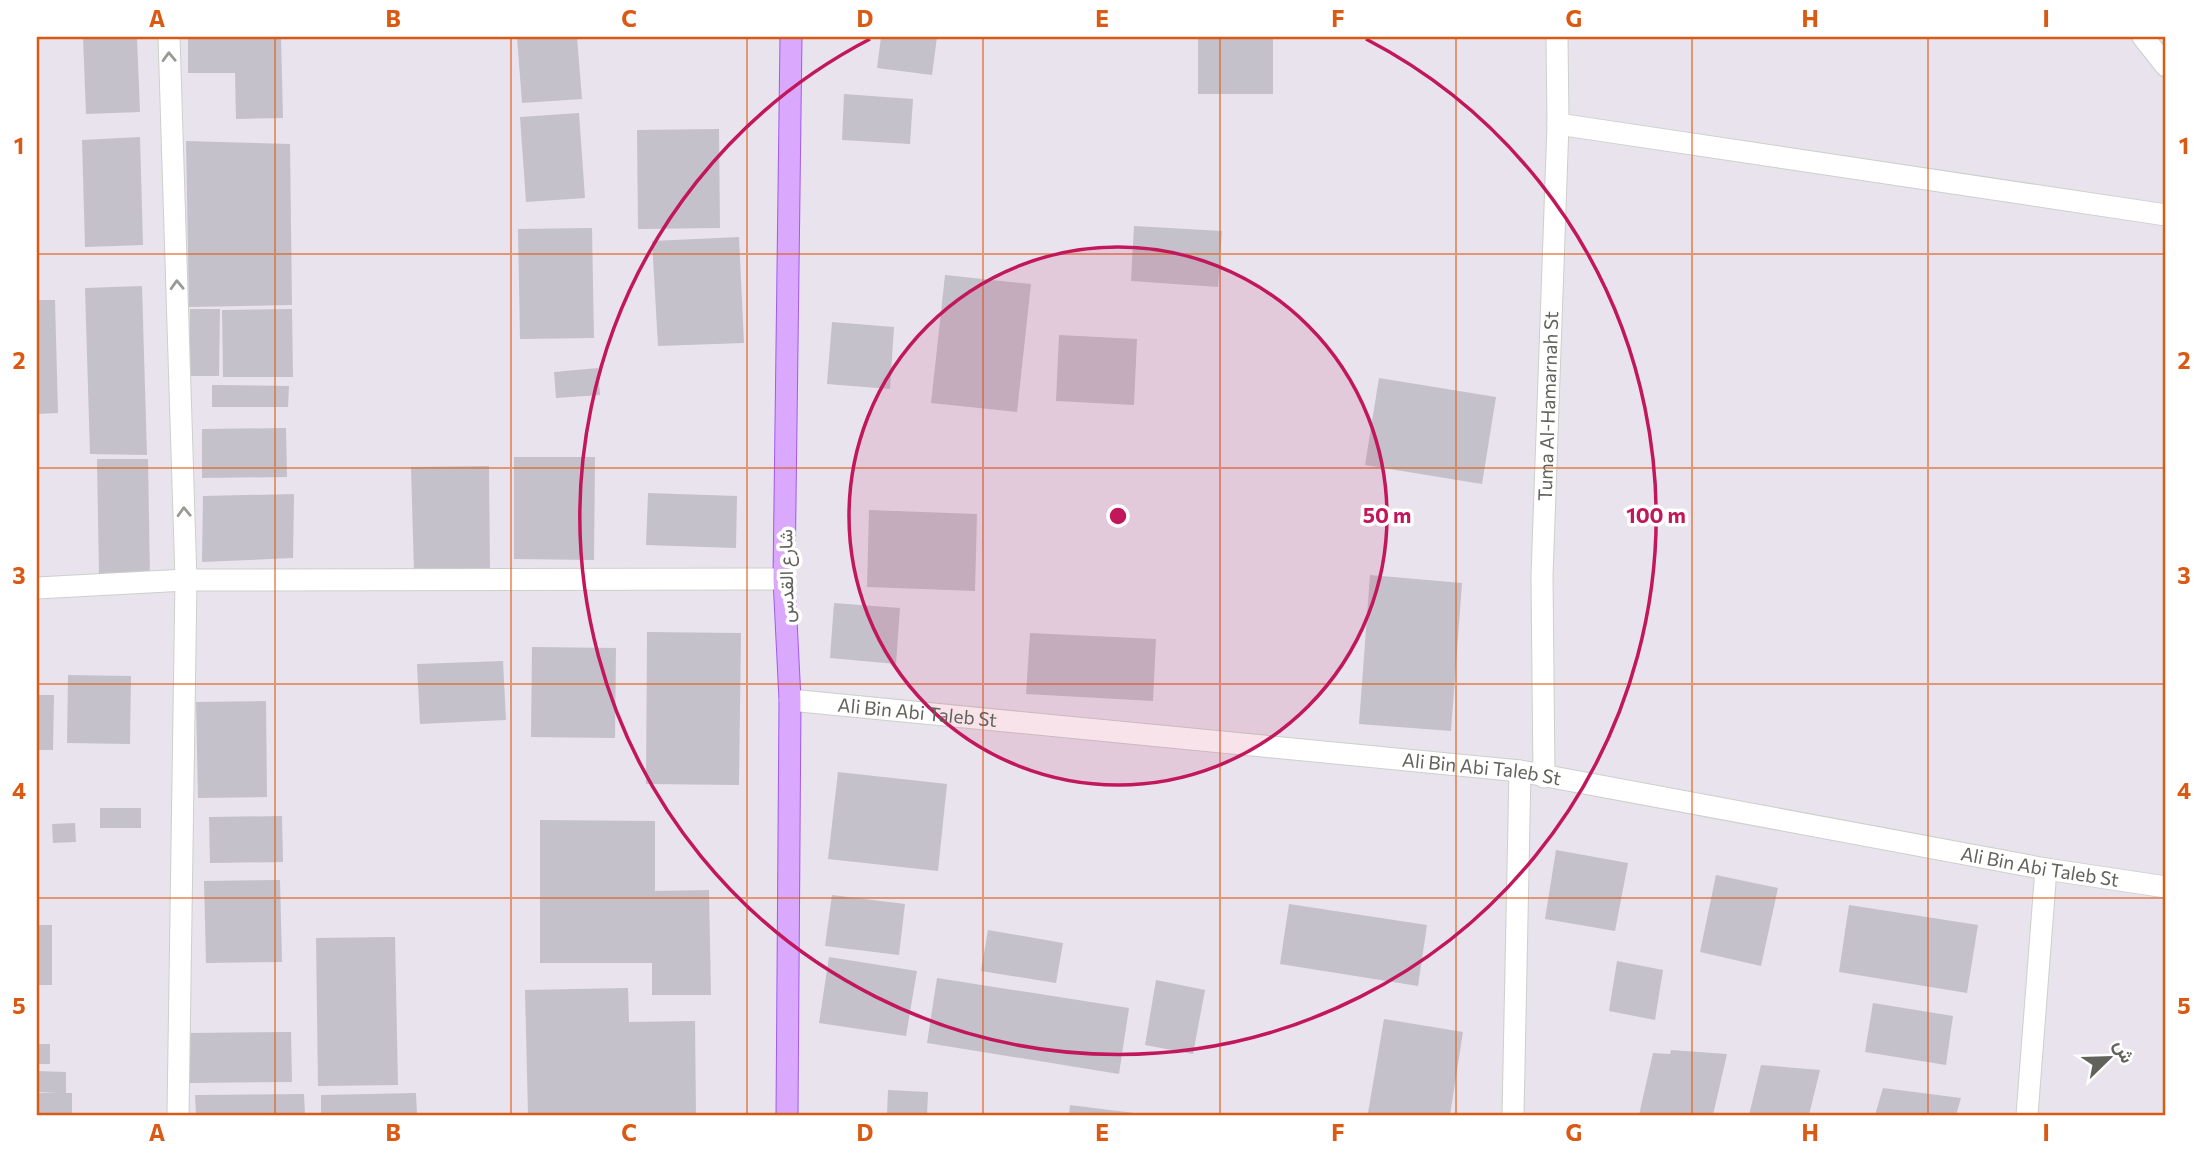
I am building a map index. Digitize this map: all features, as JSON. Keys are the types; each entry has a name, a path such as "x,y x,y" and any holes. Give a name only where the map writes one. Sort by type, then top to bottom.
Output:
{"main road":[{"name":"شارع القدس","path":"787,1115 790,700 784,579 791,37"}],"street":[{"path":"169,37 186,580 178,1115"},
{"name":"Tuma Al-Hamarnah St","path":"1544,777 1542,576 1558,124 1557,37"},
{"path":"2143,37 2166,66"},
{"path":"1558,124 2166,215"},
{"path":"37,587 186,580 784,579"},
{"name":"Ali Bin Abi Taleb St","path":"790,700 1520,771 2046,869 2166,887"},
{"path":"1513,1115 1520,771"},
{"path":"2027,1115 2046,869"}],"building":[{"path":"83,37 137,37 140,112 86,114"},
{"path":"188,37 281,37 283,118 236,119 235,73 188,73"},
{"path":"517,37 577,37 582,99 522,103"},
{"path":"881,37 937,37 932,75 877,68"},
{"path":"1198,37 1273,37 1273,94 1198,94"},
{"path":"844,94 913,99 910,144 842,140"},
{"path":"579,113 585,198 526,202 520,117"},
{"path":"719,129 720,228 638,229 637,130"},
{"path":"140,137 143,245 85,247 82,140"},
{"path":"186,141 290,144 292,305 189,307"},
{"path":"1134,226 1222,231 1218,287 1131,281"},
{"path":"592,228 594,338 520,339 518,229"},
{"path":"739,237 744,343 658,346 652,241"},
{"path":"945,275 1031,284 1017,412 931,403"},
{"path":"142,286 147,455 90,454 85,288"},
{"path":"37,300 55,300 58,413 37,414"},
{"path":"190,309 220,309 219,376 189,376"},
{"path":"292,309 293,377 223,377 222,310"},
{"path":"832,322 894,327 890,389 827,384"},
{"path":"1059,335 1137,339 1134,405 1056,401"},
{"path":"598,368 600,395 556,398 554,372"},
{"path":"1379,378 1496,397 1482,484 1365,465"},
{"path":"212,385 289,386 288,407 212,407"},
{"path":"286,428 287,477 202,478 202,429"},
{"path":"514,457 595,457 594,560 514,559"},
{"path":"97,459 148,459 150,576 99,577"},
{"path":"489,466 490,571 414,572 411,467"},
{"path":"648,493 737,496 736,548 646,545"},
{"path":"294,494 293,558 202,562 203,496"},
{"path":"869,510 977,514 975,591 867,587"},
{"path":"1370,575 1462,583 1451,731 1359,724"},
{"path":"834,603 900,608 896,664 830,658"},
{"path":"647,632 741,633 739,785 646,784"},
{"path":"1030,633 1156,639 1153,701 1026,694"},
{"path":"532,647 616,648 615,738 531,737"},
{"path":"503,661 506,720 420,724 417,664"},
{"path":"68,675 131,676 130,744 67,743"},
{"path":"37,695 54,695 53,750 37,750"},
{"path":"266,701 267,797 198,798 196,702"},
{"path":"838,772 947,784 938,871 828,859"},
{"path":"100,808 141,808 141,828 100,828"},
{"path":"282,816 283,862 210,863 209,817"},
{"path":"540,820 655,821 655,891 709,890 711,995 652,995 652,963 540,963"},
{"path":"75,823 76,842 53,843 52,824"},
{"path":"1556,850 1628,863 1615,931 1545,919"},
{"path":"1716,875 1778,888 1761,966 1700,952"},
{"path":"280,880 282,962 206,963 204,881"},
{"path":"832,895 905,904 899,955 825,946"},
{"path":"1289,904 1427,925 1418,986 1280,964"},
{"path":"1849,905 1978,925 1967,993 1839,972"},
{"path":"37,925 52,925 52,985 37,985"},
{"path":"988,930 1063,943 1056,983 981,971"},
{"path":"395,937 398,1085 318,1086 316,938"},
{"path":"829,957 917,971 906,1036 819,1023"},
{"path":"1617,961 1663,970 1655,1020 1609,1011"},
{"path":"937,978 1129,1008 1119,1074 927,1043"},
{"path":"1156,980 1205,990 1193,1054 1145,1045"},
{"path":"628,988 629,1022 695,1021 696,1115 528,1115 525,990"},
{"path":"1873,1003 1953,1016 1946,1065 1865,1052"},
{"path":"1384,1019 1463,1032 1450,1115 1368,1113"},
{"path":"291,1032 292,1082 190,1083 190,1033"},
{"path":"37,1044 50,1044 50,1064 37,1064"},
{"path":"1671,1050 1727,1054 1713,1115 1639,1115 1653,1053 1670,1054"},
{"path":"1761,1065 1820,1070 1809,1115 1749,1115"},
{"path":"37,1071 66,1072 66,1093 72,1093 72,1115 37,1115 37,1093 58,1092 37,1092"},
{"path":"1883,1088 1961,1098 1956,1115 1875,1115"},
{"path":"888,1090 928,1092 927,1115 887,1115"},
{"path":"416,1093 417,1115 321,1115 321,1095"},
{"path":"304,1094 305,1115 196,1115 195,1095"},
{"path":"1070,1105 1142,1114 1142,1115 1069,1115"}]}
